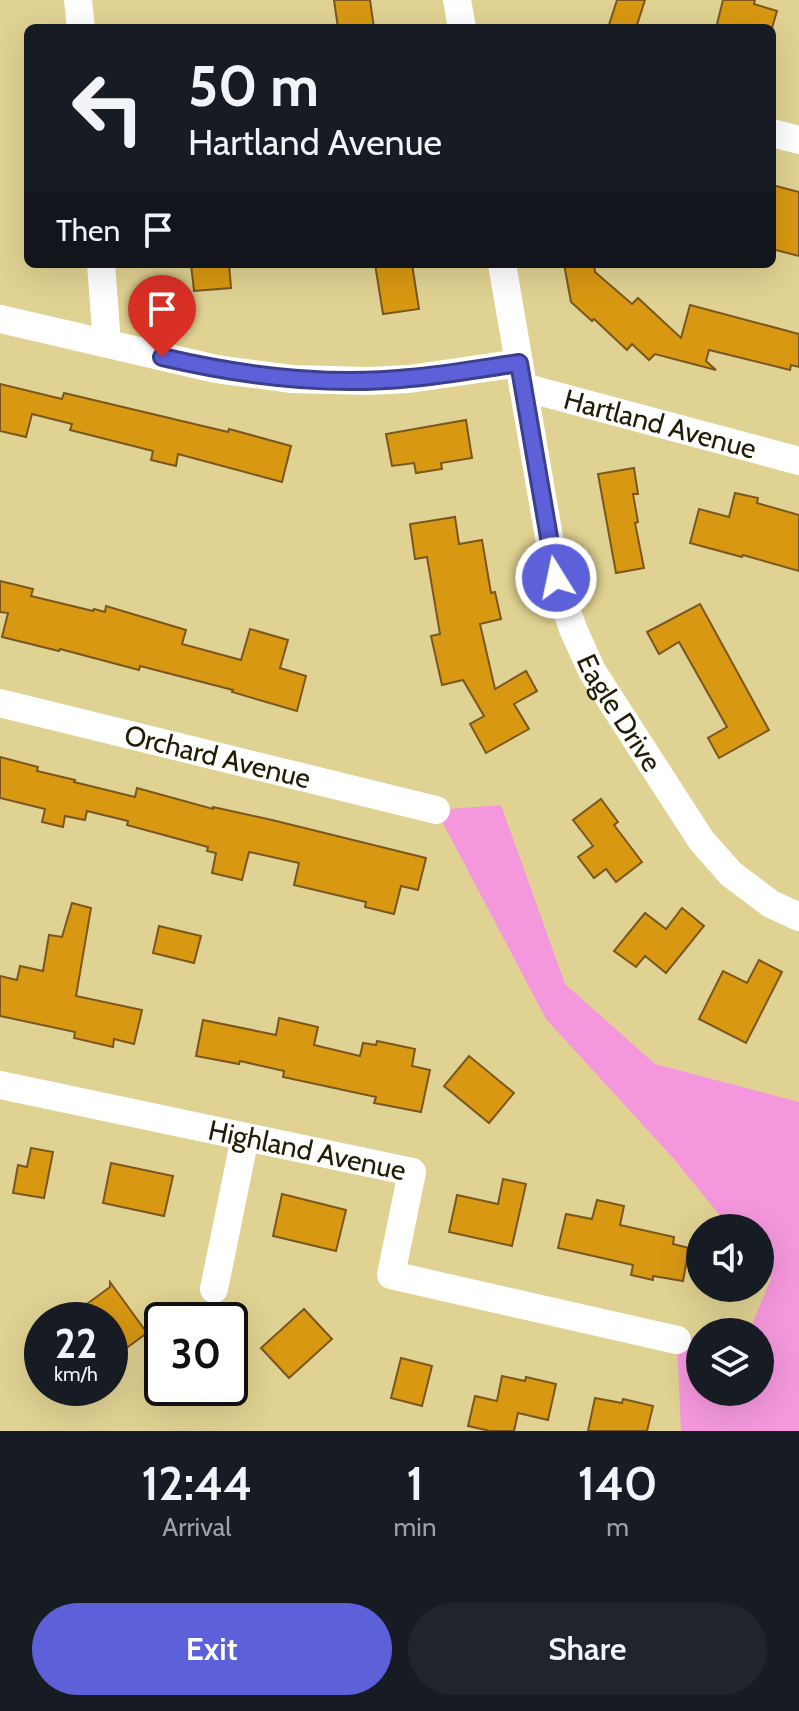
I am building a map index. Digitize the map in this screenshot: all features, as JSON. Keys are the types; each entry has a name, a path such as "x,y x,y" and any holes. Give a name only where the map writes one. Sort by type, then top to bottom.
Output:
{"street":[{"path":"78,0 81,24"},
{"path":"457,0 461,24"},
{"path":"776,134 799,140"},
{"path":"101,268 107,344"},
{"name":"Eagle Drive","path":"503,268 556,578 573,629 592,671 701,840 731,874 771,904 799,917"},
{"name":"Hartland Avenue","path":"0,319 216,369 292,379 368,381 521,375 799,461"},
{"name":"Orchard Avenue","path":"0,703 436,810"},
{"name":"Highland Avenue","path":"0,1085 412,1172 391,1275 677,1340"},
{"path":"214,1289 245,1137"}],"shaded area":[{"path":"501,805 565,984 655,1064 799,1102 799,1431 681,1431 677,1340 686,1338 686,1406 774,1406 774,1318 755,1318 761,1302 774,1302 774,1214 719,1214 674,1159 546,1019 436,810"}],"building":[{"path":"334,0 370,0 373,24 337,24"},
{"path":"617,0 645,0 637,24 609,24"},
{"path":"723,0 755,0 754,4 777,11 773,24 717,24"},
{"path":"776,186 799,192 799,256 776,250"},
{"path":"191,268 229,268 231,288 194,291"},
{"path":"376,268 413,268 419,309 383,314"},
{"path":"565,268 594,268 595,272 632,304 638,298 681,338 690,305 799,334 799,367 791,365 790,370 709,350 706,361 716,370 655,354 649,360 632,344 627,350 571,302"},
{"path":"0,384 62,399 64,393 228,432 229,429 291,446 282,482 178,454 176,466 151,460 153,451 70,430 72,424 32,414 26,437 0,431"},
{"path":"466,420 472,458 441,463 442,469 416,473 414,463 392,466 386,434"},
{"path":"634,468 638,494 633,494 638,522 635,523 644,568 616,573 598,474"},
{"path":"735,493 758,498 757,503 799,515 799,571 690,543 699,509 729,517"},
{"path":"455,517 459,544 482,540 491,593 495,592 501,619 480,624 495,689 526,671 537,691 514,704 529,729 486,753 470,724 484,716 463,680 442,685 431,636 440,634 427,557 415,559 410,524"},
{"path":"0,581 33,589 31,596 93,611 105,612 106,606 186,630 182,644 241,660 250,629 288,640 280,668 306,676 297,711 233,690 140,666 139,670 2,637 8,613 0,612"},
{"path":"700,604 769,730 719,758 708,738 727,727 679,642 659,654 647,632"},
{"path":"0,757 38,767 37,771 74,782 135,797 137,788 213,809 272,820 426,858 418,890 401,886 394,914 365,907 366,902 294,885 299,863 249,852 242,880 212,873 216,853 207,851 208,847 127,825 128,821 87,811 85,820 65,816 63,827 42,822 45,809 0,798"},
{"path":"601,799 618,822 614,825 642,862 616,882 606,869 594,878 578,857 593,846 573,820"},
{"path":"72,903 91,908 76,996 142,1010 134,1044 114,1039 113,1047 74,1038 75,1032 0,1016 0,976 17,980 20,966 43,971 49,935 62,937"},
{"path":"682,908 704,926 666,973 645,956 636,967 614,951 645,913 666,929"},
{"path":"159,926 201,936 194,963 153,953"},
{"path":"759,960 782,972 746,1043 699,1019 723,971 747,983"},
{"path":"279,1018 318,1027 314,1045 360,1056 363,1043 376,1045 377,1041 415,1049 412,1066 430,1070 421,1112 374,1103 376,1097 283,1077 284,1071 240,1061 239,1064 196,1056 203,1020 276,1035"},
{"path":"469,1056 514,1093 489,1123 444,1086"},
{"path":"31,1148 53,1152 44,1198 13,1193 18,1165 27,1167"},
{"path":"111,1163 173,1176 164,1216 103,1203"},
{"path":"503,1179 526,1184 512,1246 449,1232 457,1195 498,1204"},
{"path":"282,1194 346,1210 336,1251 273,1236"},
{"path":"597,1200 624,1206 620,1225 674,1237 673,1244 686,1247 683,1281 653,1276 653,1280 631,1275 633,1265 558,1248 566,1214 592,1219"},
{"path":"110,1282 125,1302 90,1302 110,1287"},
{"path":"128,1307 144,1329 144,1335 128,1347"},
{"path":"304,1309 332,1339 289,1378 261,1348"},
{"path":"401,1358 432,1366 422,1406 391,1398"},
{"path":"502,1376 525,1381 526,1377 556,1384 548,1420 518,1413 514,1431 490,1431 468,1426 475,1396 497,1401"},
{"path":"595,1398 622,1403 623,1399 653,1406 647,1431 588,1431"}],"route":[{"path":"162,357 216,369 292,379 368,381 409,379 519,363 556,578"}]}
